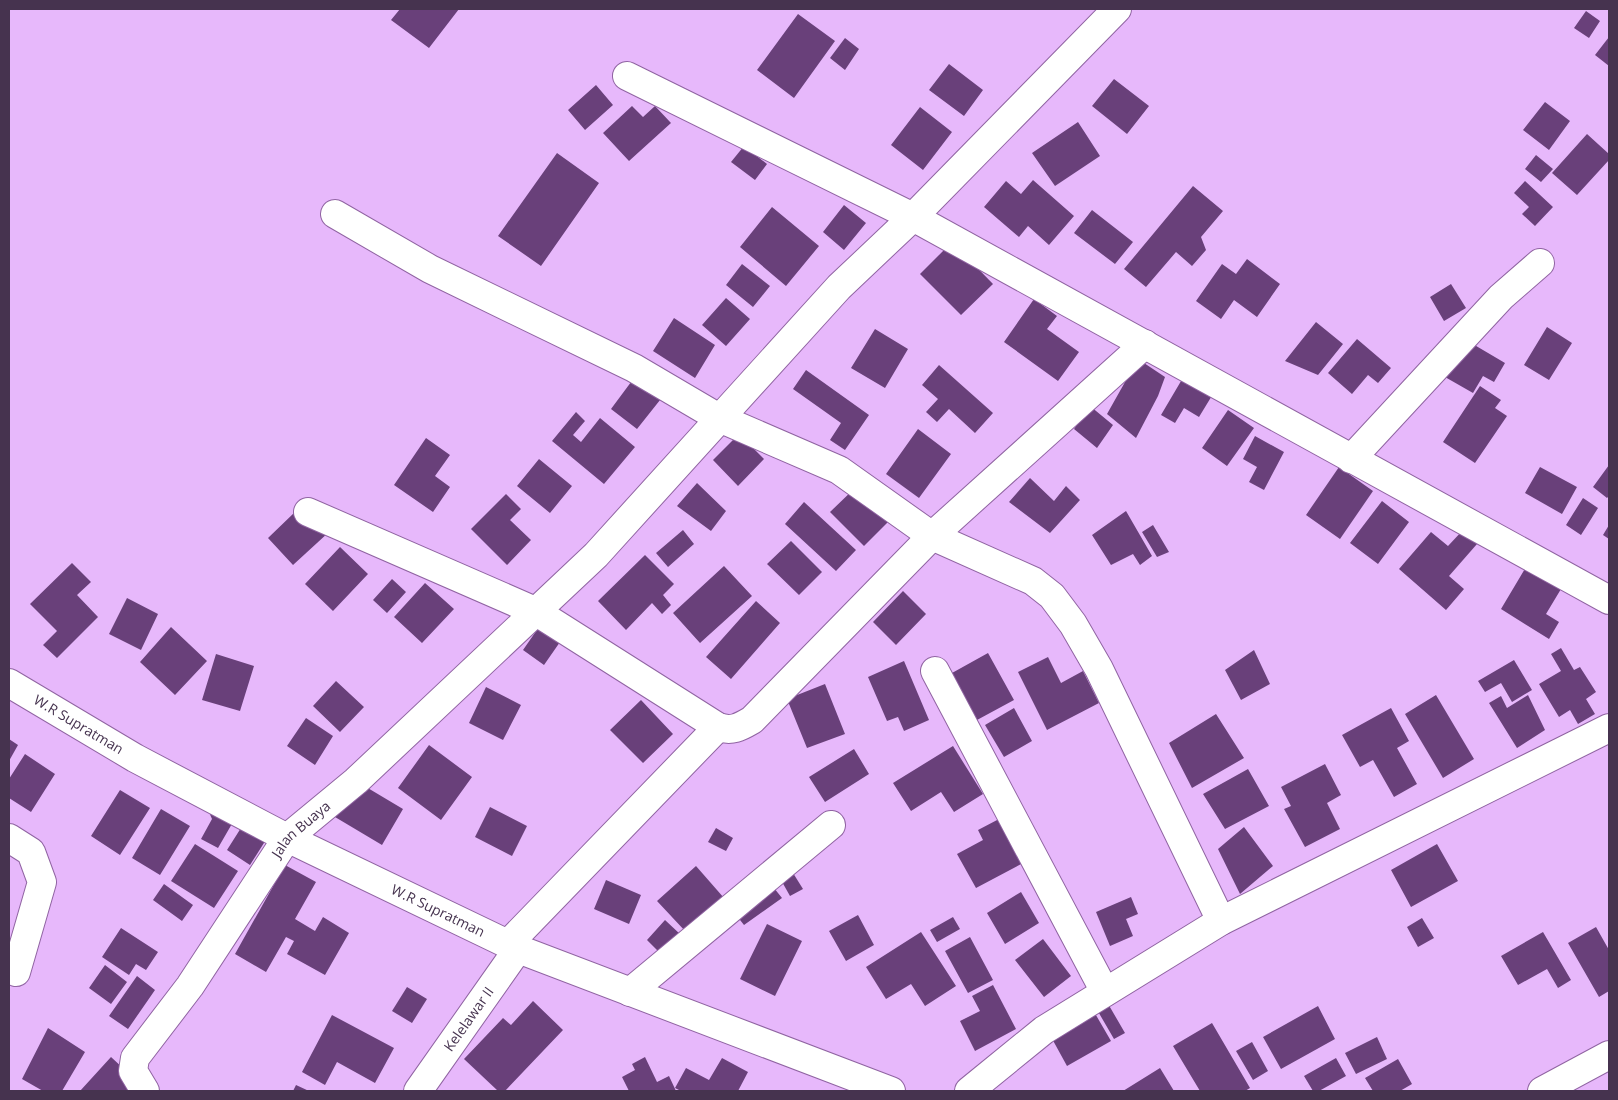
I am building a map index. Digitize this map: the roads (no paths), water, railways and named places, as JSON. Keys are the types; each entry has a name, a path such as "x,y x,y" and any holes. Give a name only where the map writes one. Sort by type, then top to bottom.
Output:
{"street":[{"name":"Jalan Buaya","path":"145,1091 133,1072 135,1058 190,986 287,838 356,781 535,611 596,556 674,472 719,418 838,287 913,216 1117,9"},
{"path":"627,76 913,216 1609,600"},
{"path":"334,214 430,269 634,368 719,418 839,470 932,536 1032,581 1052,596 1073,624 1099,669 1221,921"},
{"path":"1352,459 1501,297 1540,264"},
{"path":"308,512 535,611 718,728 729,730 739,728 752,720 932,536 1145,344"},
{"path":"935,671 1105,992"},
{"name":"W.R Supratman","path":"9,683 135,758 287,838 513,946 891,1091"},
{"name":"Kelelawar II","path":"418,1091 513,946 718,728"},
{"path":"969,1091 1044,1030 1221,921 1609,728"},
{"path":"630,992 831,825"},
{"path":"9,838 31,852 42,882 16,972"},
{"path":"1542,1091 1609,1055"}]}
